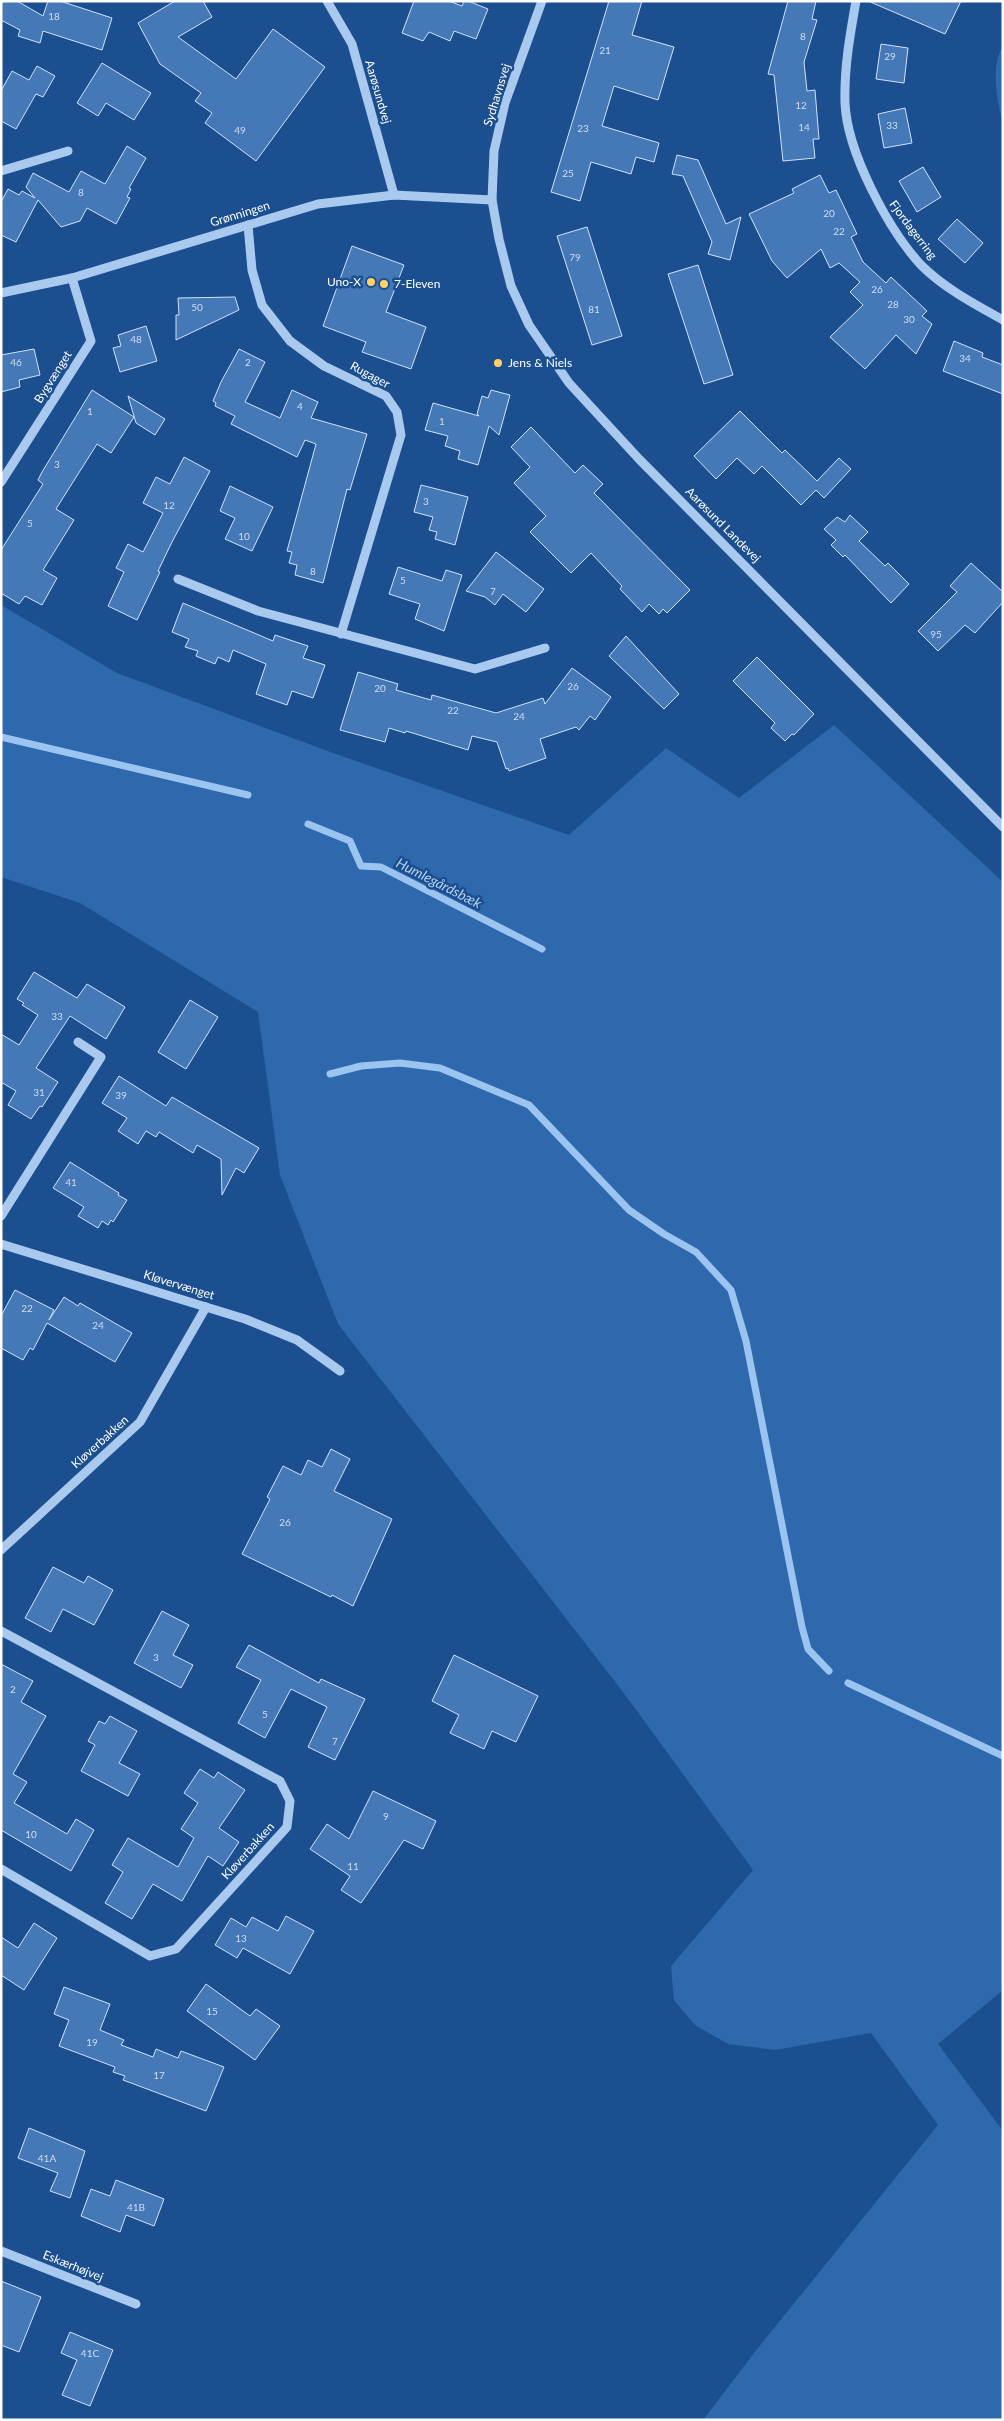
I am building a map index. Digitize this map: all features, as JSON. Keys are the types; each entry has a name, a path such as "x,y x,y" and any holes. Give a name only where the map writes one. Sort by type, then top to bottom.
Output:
{"street":[{"name":"Aarøsundvej","path":"327,1 352,44 394,195"},
{"name":"Sydhavnsvej","path":"492,200 494,151 505,103 542,1"},
{"name":"Fjordagerring","path":"856,1 847,51 845,104 856,155 882,211 922,265 964,299 1003,320"},
{"path":"1,171 68,151"},
{"name":"Grønningen","path":"1,293 72,278 318,204 394,195 492,200"},
{"name":"Aarøsund Landevej","path":"492,200 511,286 529,325 569,383 639,459 1003,827"},
{"name":"Rugager","path":"248,225 252,270 262,305 290,341 324,366 386,396 397,412 401,435 341,634"},
{"name":"Bygvænget","path":"1,482 91,341 72,278"},
{"path":"178,579 258,611 475,669 545,648"},
{"path":"1,1216 101,1056 78,1042"},
{"name":"Kløvervænget","path":"1,1244 206,1306 297,1340 340,1372"},
{"name":"Kløverbakken","path":"1,1550 140,1422 206,1306"},
{"name":"Kløverbakken","path":"1,1630 280,1780 290,1801 287,1827 281,1834 176,1949 150,1956 1,1869"},
{"name":"Eskærhøjvej","path":"1,2251 136,2304"}],"shaded area":[{"path":"1003,45 1003,124 997,94 996,74 999,54"},
{"path":"1,605 117,673 336,754 569,835 666,748 739,798 834,725 1003,882 1003,1990 938,2044 1003,2131 1003,2420 703,2420 754,2353 938,2125 871,2033 775,2050 728,2044 695,2025 674,2000 671,1966 753,1870 626,1696 338,1324 280,1175 258,1012 80,903 1,877"}],"building":[{"path":"1,1 17,1 43,16 48,1 60,1 112,18 102,50 43,31 40,43 18,36 20,30 1,20"},
{"path":"175,1 203,1 212,17 178,37 236,79 273,29 325,67 256,161 205,123 212,113 195,101 201,93 160,64 138,23"},
{"path":"414,1 449,1 462,6 464,1 468,1 488,9 476,39 454,31 450,41 429,32 423,41 402,33"},
{"path":"609,1 642,1 632,35 674,47 658,100 614,86 602,126 659,143 654,162 636,157 631,174 591,162 580,201 551,192"},
{"path":"788,1 816,1 812,19 817,20 804,62 807,91 815,90 819,139 813,139 815,158 783,161 774,75 768,74"},
{"path":"868,1 961,1 945,34"},
{"path":"881,44 908,48 904,83 876,79"},
{"path":"102,63 151,93 134,120 106,103 98,116 77,103"},
{"path":"37,66 55,76 43,97 36,94 16,129 1,121 1,91 12,71 29,80"},
{"path":"905,108 912,143 884,148 878,114"},
{"path":"127,146 146,158 129,188 131,189 127,197 130,198 116,224 87,208 80,221 61,227 38,200 16,242 1,235 1,202 8,189 19,195 22,191 35,198 26,187 33,173 69,192 81,171 105,184"},
{"path":"677,155 698,160 726,224 741,217 730,260 708,254 712,242 683,176 672,174"},
{"path":"923,167 941,197 917,212 899,181"},
{"path":"820,175 829,193 836,190 857,234 851,237 863,262 886,283 891,277 927,311 922,316 932,324 916,354 896,335 865,369 830,337 863,305 850,292 860,282 839,263 830,268 821,249 787,278 772,261 749,214 794,193 792,189"},
{"path":"957,219 983,243 965,263 938,239"},
{"path":"587,227 622,336 592,345 557,236"},
{"path":"352,246 404,265 386,312 426,327 411,369 362,352 366,342 323,326"},
{"path":"698,265 733,375 704,384 668,274"},
{"path":"235,297 239,310 176,340 176,315 179,315 178,298"},
{"path":"146,326 157,361 120,372 113,348 121,346 118,335"},
{"path":"954,341 983,353 982,357 1003,365 1003,394 943,371"},
{"path":"34,349 40,375 19,380 20,387 1,392 1,355"},
{"path":"239,349 265,362 245,402 280,418 292,390 318,402 311,418 367,434 350,490 347,489 323,583 295,575 297,565 289,563 292,552 287,551 316,444 305,440 297,457 231,424 235,416 215,406 216,403 213,401"},
{"path":"92,390 134,417 111,453 97,444 56,509 74,520 43,570 57,578 42,605 25,596 19,604 1,593 1,550 43,484 38,480 42,472"},
{"path":"491,390 510,395 499,435 489,426 478,465 458,459 460,451 445,446 448,436 425,430 433,403 479,416 477,414 482,396 488,398"},
{"path":"128,396 165,419 155,435 136,423"},
{"path":"740,411 782,453 785,450 817,481 839,458 851,469 824,498 816,490 801,505 762,466 754,474 737,458 716,479 694,456"},
{"path":"531,427 575,473 583,465 603,484 594,493 690,590 667,613 663,609 659,614 649,604 642,612 620,589 622,586 591,553 571,573 530,532 546,516 514,483 530,467 511,447"},
{"path":"184,457 210,471 172,542 137,620 108,606 124,572 116,568 128,544 143,552 163,513 143,503 156,477 170,484"},
{"path":"421,485 468,497 455,545 435,539 437,532 429,530 433,517 414,512"},
{"path":"230,486 273,507 252,551 225,539 235,518 220,511"},
{"path":"850,515 868,532 859,541 885,566 888,563 909,584 891,603 845,555 843,557 831,545 836,540 824,529 837,517 845,522"},
{"path":"496,552 544,589 526,612 503,594 495,605 485,597 466,591"},
{"path":"971,563 1003,592 1003,602 975,633 965,625 938,651 918,631 957,592 950,586"},
{"path":"398,567 442,581 446,570 462,575 444,631 415,619 420,604 389,594"},
{"path":"183,603 273,641 275,635 308,646 303,658 325,665 313,698 292,691 287,705 256,694 266,664 233,650 229,662 218,657 215,664 196,656 198,651 185,647 189,639 172,632"},
{"path":"626,636 679,694 664,709 609,656"},
{"path":"757,657 814,714 794,735 792,734 785,741 771,728 775,723 733,681"},
{"path":"572,668 611,697 595,720 590,716 579,730 576,727 540,739 546,758 509,771 508,768 506,769 497,742 472,736 468,750 406,731 405,733 389,728 385,742 340,730 358,672 398,684 396,690 431,700 432,695 496,713 543,698 545,704"},
{"path":"34,972 77,998 87,984 125,1007 106,1039 70,1016 36,1068 58,1082 42,1107 40,1106 31,1119 8,1105 16,1091 1,1082 1,1034 19,1045 38,1015 22,1005 24,1003 17,999"},
{"path":"190,1000 218,1017 186,1069 158,1052"},
{"path":"119,1076 166,1106 172,1097 259,1148 244,1173 236,1168 222,1195 221,1159 197,1145 193,1153 159,1132 156,1137 146,1131 138,1144 118,1131 127,1118 102,1103"},
{"path":"70,1162 127,1200 113,1222 111,1220 108,1225 102,1221 98,1228 78,1216 84,1207 53,1188"},
{"path":"15,1290 54,1310 49,1320 64,1297 78,1306 80,1303 132,1333 115,1362 47,1323 33,1350 30,1348 23,1360 1,1348 1,1316"},
{"path":"331,1449 350,1459 334,1491 392,1519 353,1606 242,1554 270,1499 267,1497 283,1466 301,1475 308,1460 322,1467"},
{"path":"53,1567 84,1583 88,1576 113,1590 94,1625 63,1609 51,1632 25,1618"},
{"path":"162,1611 189,1625 173,1655 193,1665 181,1688 134,1663"},
{"path":"249,1645 319,1683 321,1679 365,1699 335,1760 308,1747 327,1707 291,1689 265,1738 238,1723 261,1680 236,1667"},
{"path":"454,1655 538,1696 516,1742 492,1731 484,1749 450,1733 459,1715 432,1701"},
{"path":"1,1664 33,1681 21,1702 46,1716 13,1774 27,1782 14,1803 67,1834 76,1819 94,1830 71,1871 1,1830"},
{"path":"110,1716 137,1731 119,1763 140,1774 128,1796 81,1771 95,1745 88,1741 99,1721 105,1724"},
{"path":"200,1769 214,1778 218,1772 245,1790 219,1828 239,1842 223,1866 208,1856 182,1901 153,1884 132,1919 105,1903 123,1872 112,1865 128,1838 178,1867 194,1838 181,1829 198,1803 184,1793"},
{"path":"373,1791 436,1821 423,1849 404,1840 361,1903 341,1890 350,1876 310,1849 327,1824 349,1839"},
{"path":"286,1916 314,1931 290,1974 243,1948 237,1958 215,1945 231,1918 246,1927 252,1917 278,1931"},
{"path":"34,1923 57,1938 24,1990 1,1975 1,1937 18,1948"},
{"path":"206,1984 250,2016 256,2009 280,2026 255,2060 187,2011"},
{"path":"64,1987 110,2004 100,2030 124,2040 121,2045 153,2057 156,2049 178,2058 181,2051 224,2067 206,2111 123,2080 125,2076 113,2072 115,2067 59,2046 69,2020 54,2014"},
{"path":"29,2128 85,2151 70,2198 50,2191 58,2173 18,2158"},
{"path":"116,2180 164,2199 154,2226 126,2215 120,2232 81,2216 91,2189 110,2196"},
{"path":"1,2281 41,2297 19,2352 1,2345"},
{"path":"70,2332 113,2350 90,2406 62,2395 77,2360 61,2353"}],"waterway":[{"name":"Humlegårdsbæk","path":"1,737 248,795"},
{"name":"Humlegårdsbæk","path":"308,824 350,841 361,866 381,867 542,949"},
{"path":"330,1074 361,1066 400,1063 440,1068 529,1105 629,1210 664,1234 696,1252 731,1290 746,1341 802,1627 808,1649 829,1671"},
{"path":"848,1683 1003,1756"}],"place":[{"name":"Uno-X","path":"371,282"},
{"name":"7-Eleven","path":"384,284"},
{"name":"Jens & Niels","path":"498,363"}]}
